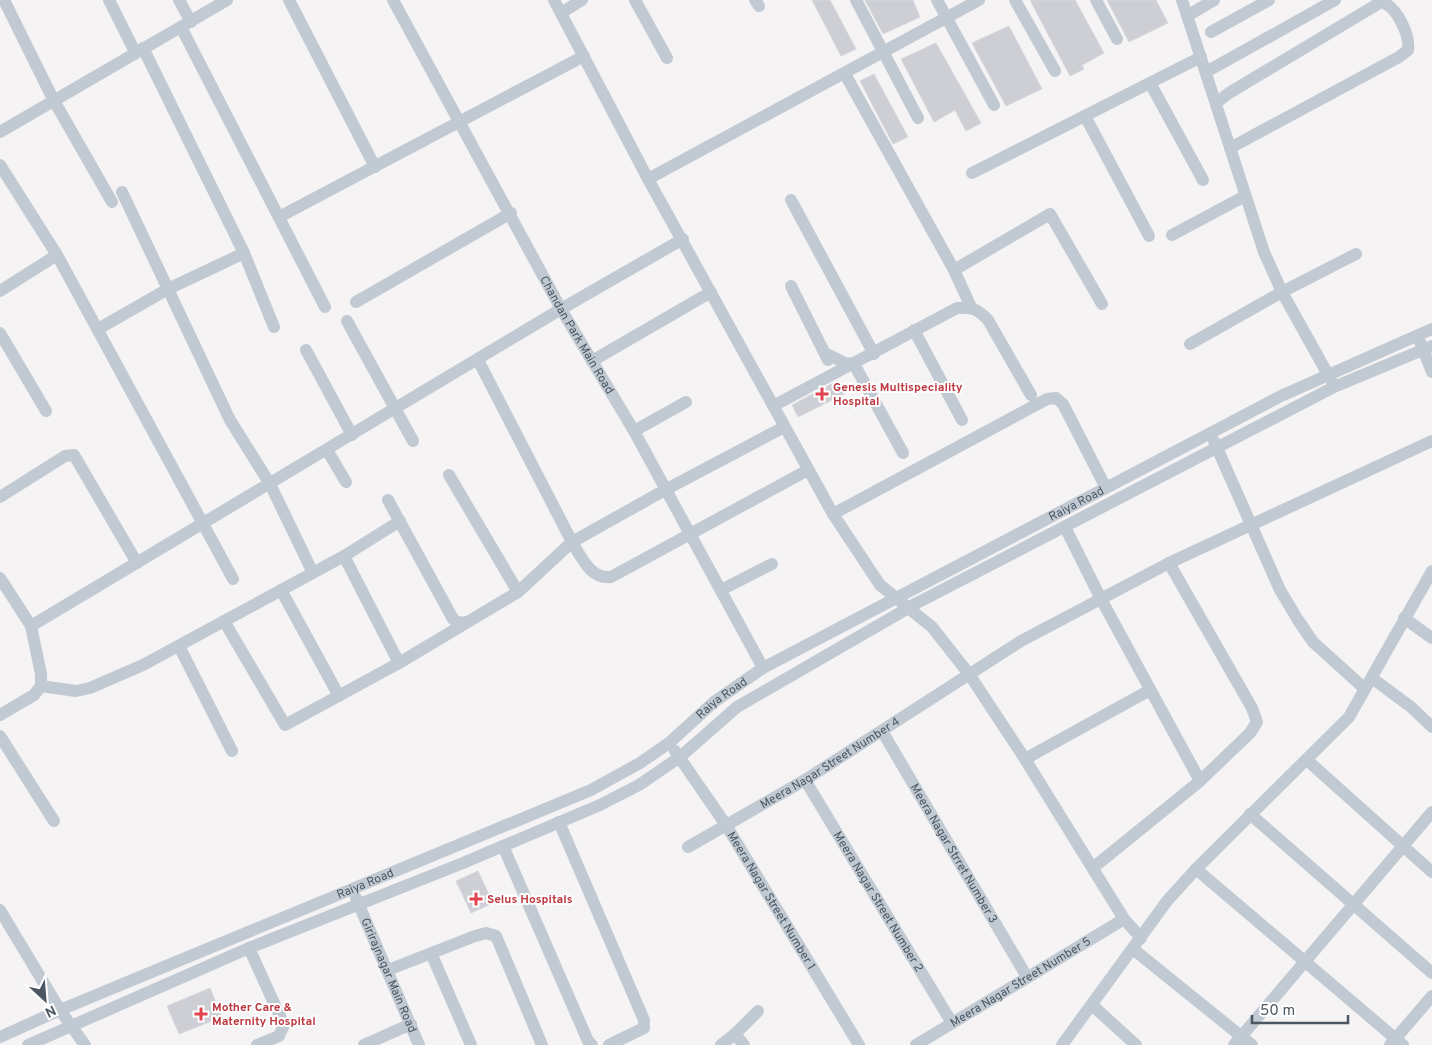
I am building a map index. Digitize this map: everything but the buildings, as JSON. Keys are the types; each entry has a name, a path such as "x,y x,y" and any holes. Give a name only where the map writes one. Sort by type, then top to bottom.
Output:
{"street":[{"path":"4,0 54,99 112,202"},
{"path":"109,0 139,50 244,253 274,327"},
{"path":"179,0 186,25 325,307"},
{"path":"0,132 227,0"},
{"path":"289,0 375,167"},
{"name":"Chandan Park Main Road","path":"393,0 561,309 634,431 763,668"},
{"path":"554,0 648,179 683,239 833,514 872,575 895,598 932,627 969,674 1094,868 1124,919 1141,938"},
{"path":"561,13 582,0"},
{"path":"635,0 667,58"},
{"path":"856,0 918,118"},
{"path":"937,0 994,105"},
{"path":"648,179 980,0"},
{"path":"1015,0 1055,71"},
{"path":"1096,0 1116,39"},
{"path":"1182,0 1264,252 1282,292 1334,387"},
{"path":"1187,16 1214,0"},
{"path":"1211,32 1269,0"},
{"path":"1206,72 1335,0"},
{"path":"1216,103 1229,93 1381,2 1388,4 1394,9 1409,41 1408,50 1399,57 1230,148"},
{"path":"279,217 584,56"},
{"path":"972,173 1201,57"},
{"path":"845,74 954,270 971,307"},
{"path":"1150,83 1203,180"},
{"path":"1085,116 1149,236"},
{"path":"0,166 58,255 233,579"},
{"path":"122,192 230,420 270,484 313,573"},
{"path":"1172,235 1245,196"},
{"path":"791,200 874,354"},
{"path":"356,302 511,214"},
{"path":"954,270 1050,214 1102,304"},
{"path":"31,626 561,309 683,239"},
{"path":"98,329 168,288 244,253"},
{"path":"1190,344 1282,292 1356,254"},
{"path":"0,291 58,255"},
{"path":"791,286 835,374"},
{"path":"592,361 711,292"},
{"path":"763,438 775,409 914,330 957,308 971,307 980,311 988,320 1031,395"},
{"path":"347,321 413,441"},
{"name":"Raiya Road","path":"0,1037 60,1010 591,790 633,767 669,743 714,702 763,668 1211,434 1328,375 1432,329"},
{"path":"914,330 962,420"},
{"path":"0,333 46,411"},
{"path":"1417,335 1428,348 1432,372"},
{"name":"Raiya Road","path":"28,1045 249,948 503,846 639,785 680,757 736,708 909,608 1334,387 1428,348"},
{"path":"306,350 352,435"},
{"path":"825,353 845,363 854,364"},
{"path":"478,360 572,542 592,573 601,578 611,577 690,536 808,470"},
{"path":"854,364 903,453"},
{"path":"833,514 1047,399 1056,398 1063,404 1106,488"},
{"path":"634,431 686,402"},
{"path":"224,621 285,725 398,663 518,592 572,542 784,427"},
{"path":"1211,434 1280,590 1298,620 1313,642 1365,689"},
{"name":"Meera Nagar Street Number 4","path":"688,847 805,780 1022,642 1169,564 1432,441"},
{"path":"326,450 346,482"},
{"path":"0,497 65,456 74,455 137,563"},
{"path":"449,474 518,592"},
{"path":"388,500 453,619 458,623 466,622"},
{"path":"41,686 76,691 90,688 143,666 344,556 400,521"},
{"path":"1065,527 1101,599 1200,781"},
{"path":"344,556 398,663"},
{"path":"721,590 772,564"},
{"path":"1094,868 1200,781 1250,733 1257,722 1252,708 1169,564"},
{"path":"1062,1045 1167,901 1250,814 1349,717 1432,571"},
{"path":"0,578 31,626 41,674 41,686 34,695 0,715"},
{"path":"281,590 339,696"},
{"path":"1404,618 1432,638"},
{"path":"179,646 232,751"},
{"path":"1372,678 1411,707 1432,727"},
{"path":"1025,759 1150,690"},
{"name":"Meera Nagar Strret Number 3","path":"882,731 1027,977"},
{"path":"0,736 54,821"},
{"name":"Meera Nagar Street Number 1","path":"669,743 726,825 859,1045"},
{"path":"1307,760 1432,872"},
{"name":"Meera Nagar Street Number 2","path":"805,780 952,1023"},
{"path":"1238,1040 1304,960 1355,904 1432,812"},
{"path":"1250,814 1432,973"},
{"path":"559,822 644,1020 644,1028 609,1045"},
{"path":"503,846 588,1041 592,1045"},
{"path":"1196,869 1304,960 1396,1043 1432,996"},
{"name":"Girirajnagar Main Road","path":"352,889 419,1045"},
{"path":"0,910 70,1026 85,1045"},
{"name":"Meera Nagar Street Number 5","path":"916,1045 1124,919"},
{"path":"388,970 475,936 486,933 496,936 542,1045"},
{"path":"249,948 284,1025 279,1036 257,1045"},
{"path":"1133,949 1238,1040 1252,1045"},
{"path":"431,953 471,1045"},
{"path":"1092,1005 1136,1045"},
{"path":"721,1045 758,1011"},
{"path":"364,1045 411,1024"},
{"path":"735,1034 744,1045"}],"place":[{"name":"Genesis Multispeciality Hospital","path":"822,394"},
{"name":"Selus Hospitals","path":"476,899"},
{"name":"Mother Care & Maternity Hospital","path":"201,1014"}]}
